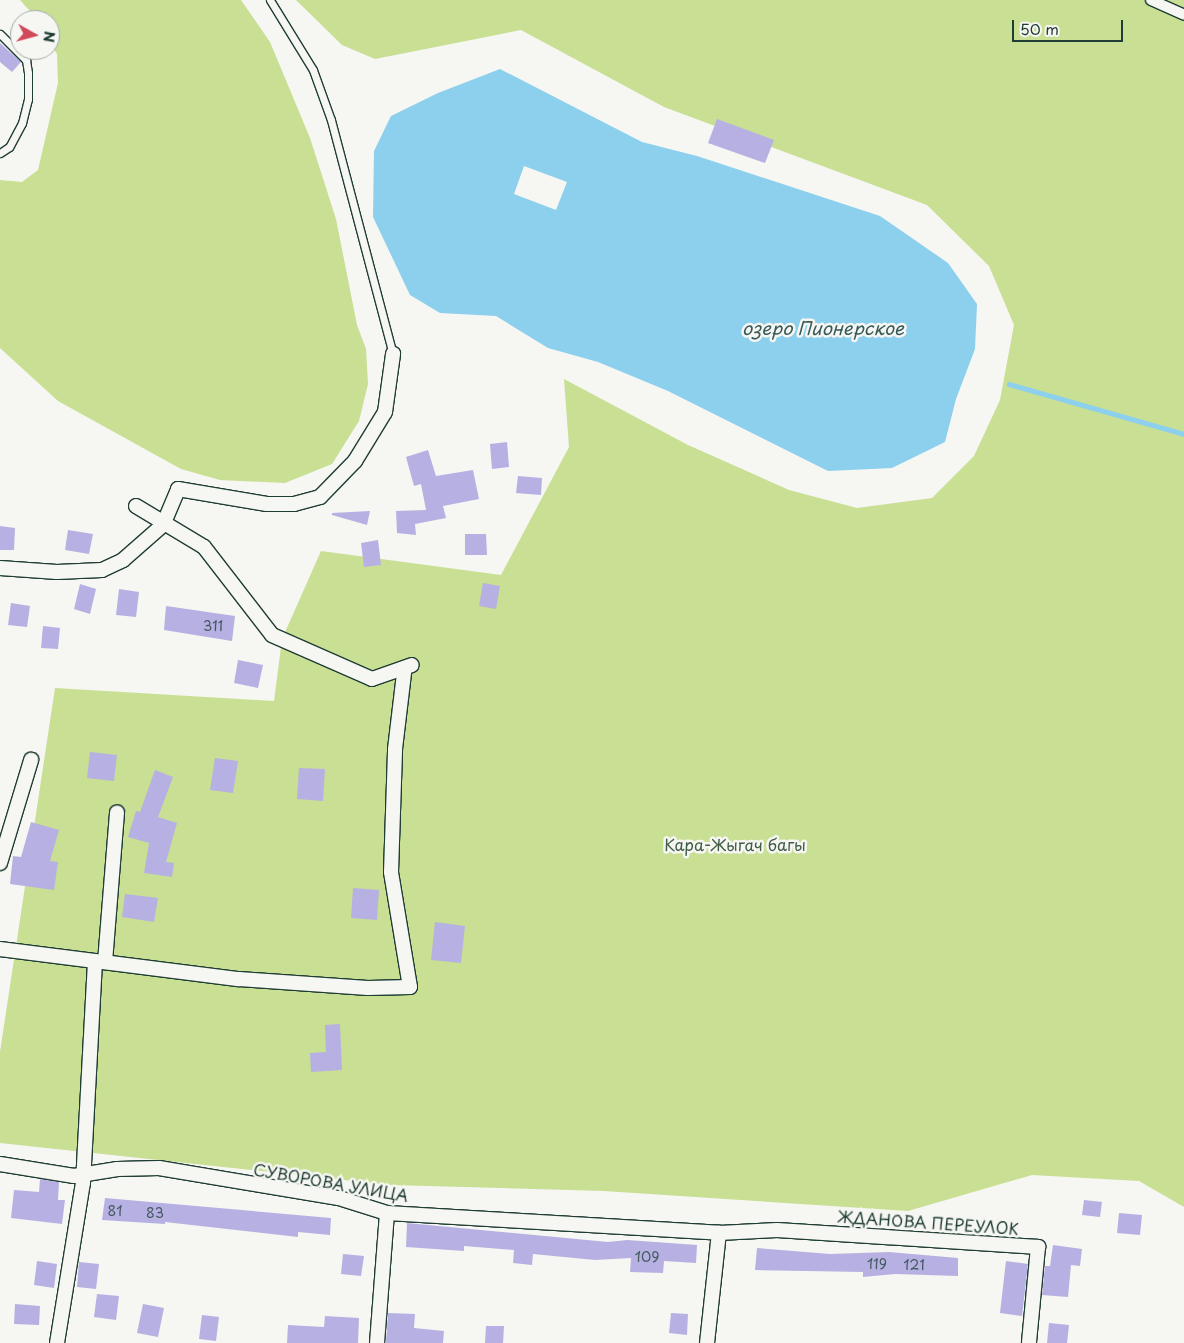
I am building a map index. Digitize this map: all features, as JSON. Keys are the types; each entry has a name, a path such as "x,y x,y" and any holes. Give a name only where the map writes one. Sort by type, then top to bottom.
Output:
{"street":[{"path":"1151,0 1184,15"},
{"path":"0,568 57,572 102,570 123,560 163,525 178,489 267,504 294,504 320,497 355,461 385,412 392,382 393,354"},
{"path":"0,949 239,979 368,988 410,987 391,872 395,749 408,669 372,679 272,635 204,547 163,525 136,506"},
{"path":"0,863 31,760"},
{"path":"57,1343 83,1175 100,961 117,812"},
{"name":"СУВОРОВА УЛИЦА","path":"0,1164 74,1176 117,1169 159,1168 339,1198 387,1213 719,1233"},
{"path":"377,1343 387,1213"},
{"name":"ЖДАНОВА ПЕРЕУЛОК","path":"719,1233 777,1230 1038,1247 1029,1343"},
{"path":"706,1343 719,1233"}],"lane":[{"path":"270,0 313,70 331,120 393,354"},
{"path":"0,34 26,60 28,73 28,99 22,123 9,147 0,153"}],"green space":[{"path":"20,0 241,0 270,42 310,138 336,219 357,325 366,349 368,384 359,421 332,464 285,483 220,480 181,469 58,401 0,348 0,180 22,182 38,170 58,83 57,60 60,60 60,10 29,10"},
{"name":"Кара-Жыгач багы","path":"296,0 1184,0 1184,1207 1139,1181 1032,1175 908,1211 604,1191 391,1185 0,1143 0,1052 55,688 274,701 282,639 321,551 501,575 569,447 564,379 688,445 789,490 857,508 932,498 974,456 1000,400 1014,325 989,266 927,205 664,107 521,30 375,59 342,45"}],"water":[{"name":"озеро Пионерское","path":"500,69 642,142 697,156 880,216 948,263 977,304 975,349 956,399 945,442 892,468 828,471 668,391 598,362 548,348 496,316 440,313 410,295 373,217 374,151 391,116 438,93","holes":["524,166 567,182 556,210 514,194"]}],"building":[{"path":"0,43 10,52 10,60 19,60 21,62 12,72 0,62"},
{"path":"717,119 774,140 765,163 708,143"},
{"path":"507,442 509,467 492,469 490,444"},
{"path":"428,450 436,476 473,470 479,499 443,506 446,518 415,524 416,535 397,533 396,511 426,510 421,484 414,486 406,457"},
{"path":"518,476 542,478 541,495 516,493"},
{"path":"370,511 367,525 332,515 332,513"},
{"path":"0,526 15,528 14,550 0,550"},
{"path":"68,530 93,534 89,554 65,550"},
{"path":"465,534 486,534 487,555 465,555"},
{"path":"378,540 381,565 364,567 361,543"},
{"path":"483,583 500,586 496,609 479,606"},
{"path":"80,584 96,589 90,614 74,609"},
{"path":"119,589 139,592 136,617 116,615"},
{"path":"11,603 30,606 27,627 8,625"},
{"path":"166,606 235,616 232,641 164,630"},
{"path":"43,626 60,628 58,649 41,648"},
{"path":"238,660 263,665 258,688 234,683"},
{"path":"90,752 117,755 114,781 87,778"},
{"path":"215,758 238,761 233,793 210,790"},
{"path":"299,768 325,769 323,801 297,799"},
{"path":"155,770 173,777 158,817 177,823 166,862 174,863 172,877 144,873 149,843 128,837 136,811 140,812"},
{"path":"31,822 59,830 50,861 58,862 54,890 10,884 13,856 21,857"},
{"path":"353,888 379,890 377,920 351,918"},
{"path":"125,894 158,898 154,922 122,917"},
{"path":"435,922 465,926 461,963 431,960"},
{"path":"340,1024 342,1070 311,1072 310,1053 326,1052 325,1025"},
{"path":"40,1179 59,1182 58,1200 65,1200 62,1224 11,1218 14,1190 39,1192"},
{"path":"105,1198 331,1218 330,1235 298,1232 298,1237 165,1222 165,1224 102,1220"},
{"path":"1084,1200 1102,1202 1100,1217 1082,1215"},
{"path":"1119,1213 1142,1215 1140,1235 1117,1233"},
{"path":"407,1223 608,1242 627,1240 697,1245 696,1263 664,1261 663,1273 630,1272 631,1258 595,1260 533,1254 532,1265 513,1263 514,1250 464,1246 464,1251 406,1247"},
{"path":"1053,1245 1082,1249 1080,1266 1071,1265 1068,1297 1042,1295 1045,1266 1050,1266"},
{"path":"757,1248 830,1254 889,1252 958,1258 958,1276 895,1274 863,1277 863,1272 755,1270"},
{"path":"343,1254 364,1256 361,1276 341,1274"},
{"path":"37,1261 57,1264 54,1288 34,1285"},
{"path":"1006,1261 1028,1264 1022,1316 1000,1313"},
{"path":"79,1262 99,1264 96,1289 77,1287"},
{"path":"97,1294 119,1296 116,1320 94,1317"},
{"path":"15,1304 40,1306 39,1325 14,1324"},
{"path":"143,1304 164,1308 158,1337 137,1333"},
{"path":"388,1313 415,1314 414,1328 444,1331 443,1343 386,1343"},
{"path":"671,1313 688,1314 687,1335 669,1333"},
{"path":"202,1315 219,1317 216,1341 199,1339"},
{"path":"325,1316 359,1318 358,1343 287,1343 288,1325 324,1327"},
{"path":"1049,1323 1069,1325 1067,1343 1047,1343"},
{"path":"486,1326 504,1326 503,1343 485,1343"}],"waterway":[{"path":"1009,384 1184,434"}]}
